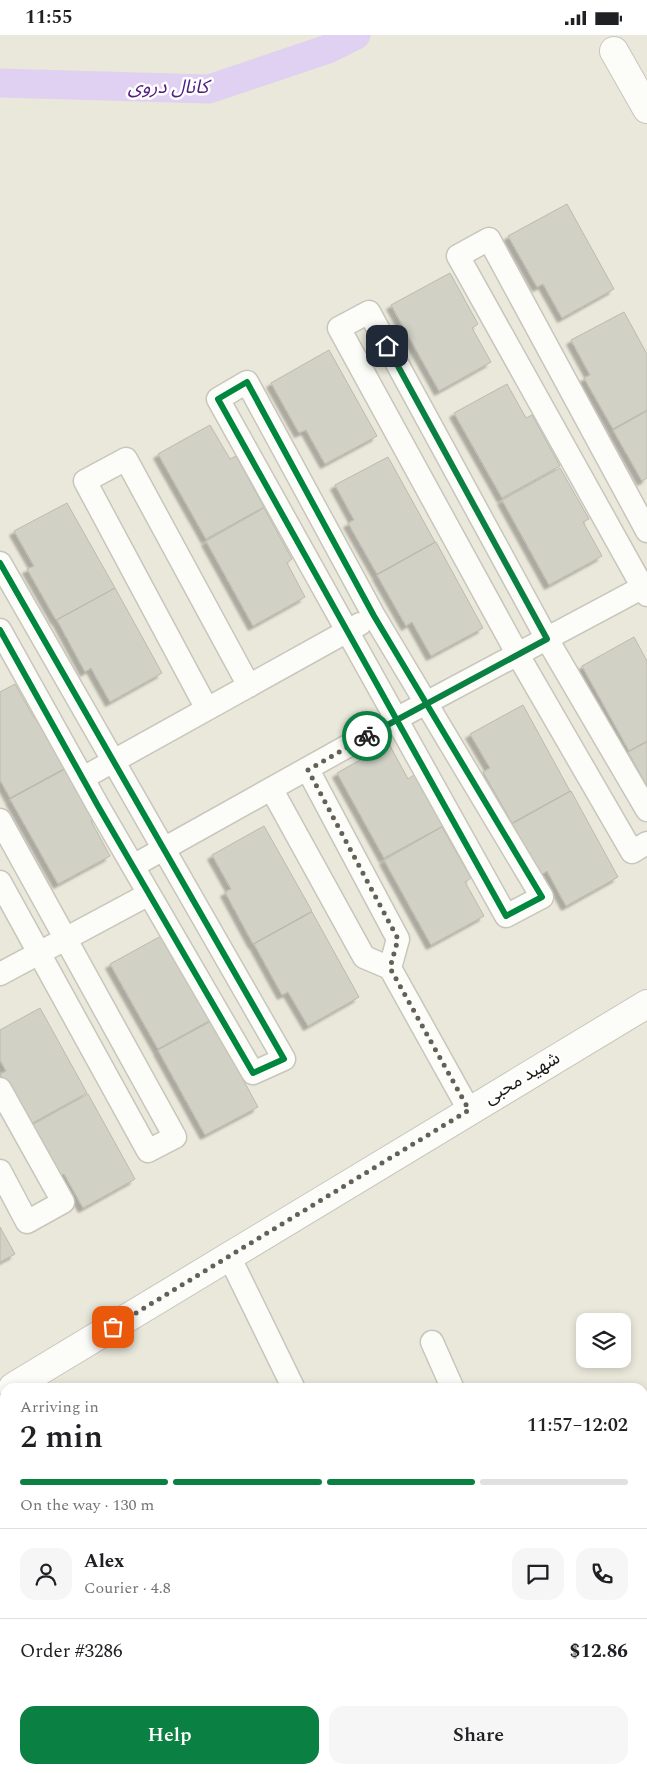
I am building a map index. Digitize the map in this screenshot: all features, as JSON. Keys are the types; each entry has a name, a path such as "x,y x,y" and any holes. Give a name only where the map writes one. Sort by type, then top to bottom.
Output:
{"street":[{"path":"610,43 647,109"},
{"path":"134,867 272,791 396,719 646,589 458,256 489,239 647,531"},
{"path":"647,810 547,639 369,312 339,328 518,655 632,853 647,843"},
{"path":"247,382 374,616 542,897 506,916 218,399 247,382"},
{"path":"208,709 85,481 126,459 248,686"},
{"path":"0,563 284,1059 253,1073 149,894 0,630"},
{"path":"83,778 374,616"},
{"path":"308,770 398,939 390,968"},
{"path":"272,791 364,957 390,968 469,1110"},
{"path":"0,820 175,1137 148,1151 0,882"},
{"path":"0,974 149,894"},
{"name":"شهید محبی","path":"20,1383 647,1004"},
{"path":"0,1089 63,1202 27,1222 0,1171"},
{"path":"230,1256 290,1383"},
{"path":"432,1342 450,1383"}],"building":[{"path":"567,204 614,289 562,318 543,284 537,287 508,236"},
{"path":"450,273 478,324 472,328 491,362 439,391 391,305"},
{"path":"624,312 647,354 647,410 613,429 584,378 590,375 571,340"},
{"path":"329,350 377,436 325,464 306,430 299,433 271,383"},
{"path":"507,384 526,418 532,415 560,466 502,498 454,413"},
{"path":"647,411 647,478 642,481 613,430"},
{"path":"210,425 230,459 236,456 264,507 206,539 158,454"},
{"path":"388,457 435,542 377,574 348,523 354,520 335,485"},
{"path":"560,468 589,519 583,522 602,556 549,585 502,500"},
{"path":"67,503 115,588 56,620 27,569 34,566 14,531"},
{"path":"264,508 292,559 287,563 305,597 253,626 206,541"},
{"path":"436,542 483,628 431,656 412,622 406,626 377,575"},
{"path":"115,588 162,673 110,702 91,668 85,672 57,620"},
{"path":"634,637 647,661 647,741 629,751 582,666"},
{"path":"15,684 34,718 40,715 69,766 10,798 0,780 0,692"},
{"path":"523,705 570,791 512,823 483,772 490,768 470,734"},
{"path":"647,742 647,786 628,752"},
{"path":"389,744 408,779 414,775 443,826 384,858 337,773"},
{"path":"69,767 97,818 91,821 110,856 58,884 10,799"},
{"path":"571,791 618,877 566,906 547,871 541,875 512,824"},
{"path":"264,826 312,911 253,944 225,892 231,889 212,855"},
{"path":"442,827 471,878 465,882 484,916 431,945 384,860"},
{"path":"312,912 359,997 308,1026 288,992 282,995 254,944"},
{"path":"163,935 216,1017 158,1049 110,964"},
{"path":"40,1008 87,1093 29,1125 0,1074 6,1071 0,1060 0,1030"},
{"path":"217,1018 245,1069 239,1072 258,1107 205,1135 158,1050"},
{"path":"88,1094 135,1179 83,1208 64,1174 58,1177 30,1126"},
{"path":"0,1227 15,1254 0,1262"}],"waterway":[{"name":"کانال دروی","path":"0,83 209,89 328,49 356,35"}],"cycle path":[{"path":"247,382 374,616 542,897 506,916 218,399 247,382"},
{"path":"0,563 284,1059 253,1073 98,806 0,630"}],"way so far":[{"path":"113,1327 469,1110 390,968 398,939 308,770 367,736"}],"route":[{"path":"367,736 547,639 387,346"}]}
